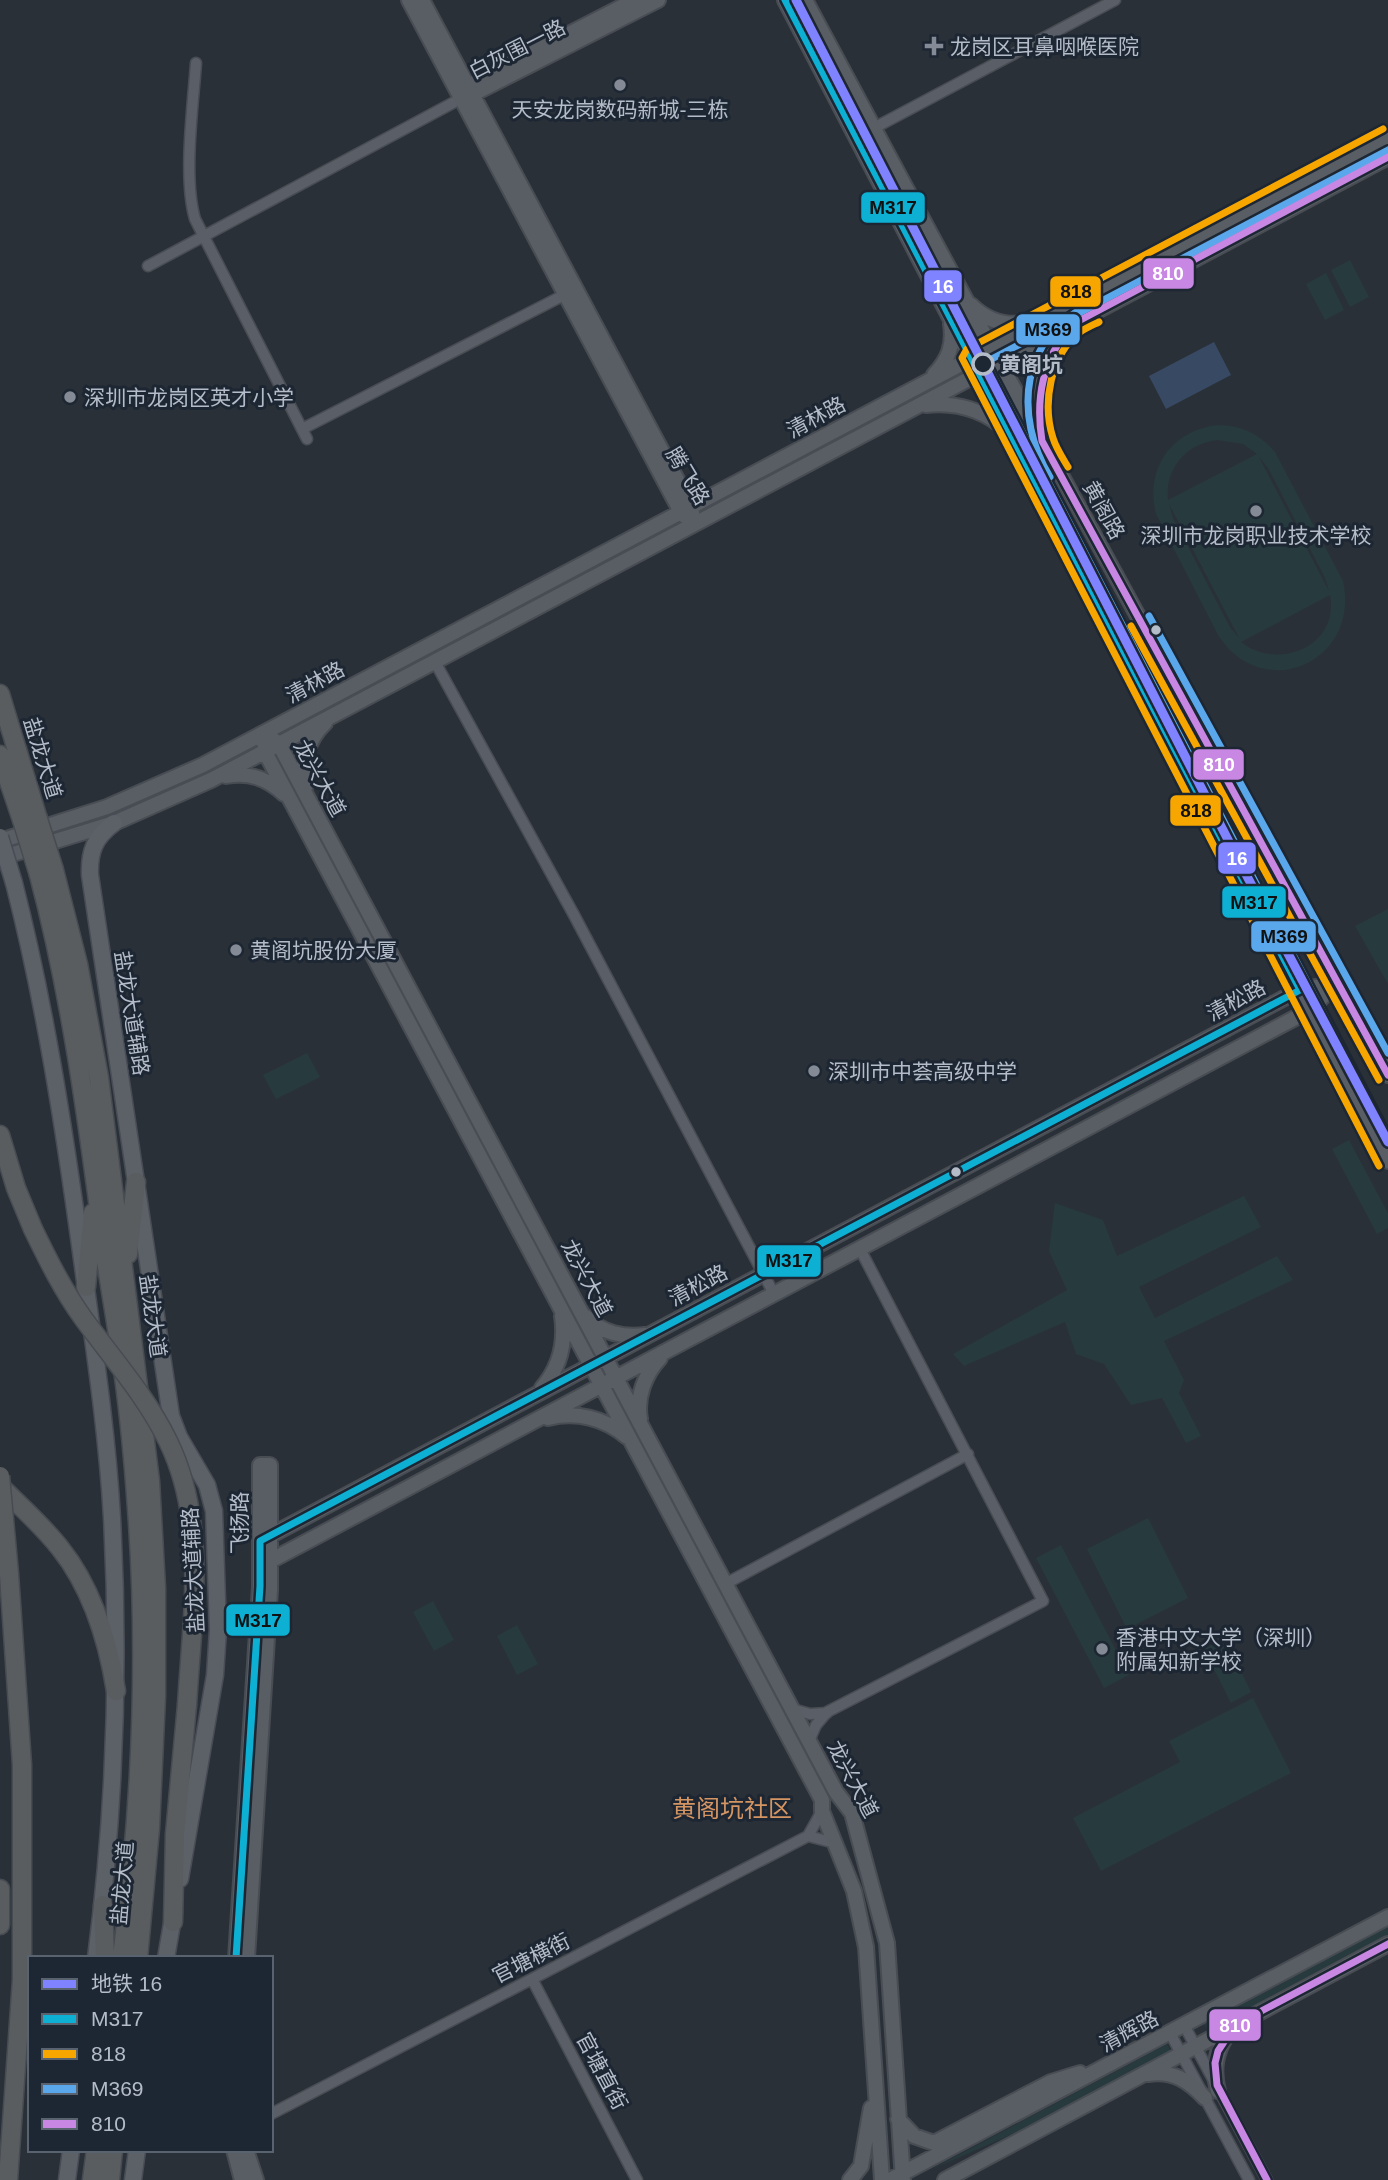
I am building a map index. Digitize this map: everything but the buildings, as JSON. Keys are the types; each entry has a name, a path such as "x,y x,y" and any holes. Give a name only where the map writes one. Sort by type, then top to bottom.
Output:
{"highway":[{"name":"盐龙大道","path":"0,694 29,818 90,1023 147,1453 156,1587 156,1696 152,1795 138,1956"},
{"name":"盐龙大道","path":"0,755 29,818"},
{"name":"盐龙大道","path":"47,872 84,1094 125,1378 140,1556 142,1671 133,1844 122,1956"},
{"path":"0,1135 16,1188 33,1229 66,1293 159,1423 180,1469 189,1505 194,1554 187,1704 175,1834 173,1922"},
{"path":"86,1287 96,1181"},
{"path":"125,1281 136,1182"},
{"path":"0,1476 22,1765 22,1980 8,2180"},
{"path":"0,1486 47,1532 77,1573 102,1628 111,1658 116,1691"},
{"path":"0,1889 0,1925"},
{"path":"103,1905 105,1956"},
{"path":"92,2180 96,2152"},
{"path":"110,2180 113,2152"}],"main road":[{"name":"腾飞路","path":"410,0 467,93"},
{"name":"腾飞路","path":"422,0 570,292 694,525"},
{"name":"白灰围一路","path":"467,93 635,0"},
{"name":"白灰围一路","path":"467,93 658,0"},
{"path":"785,0 1388,1161"},
{"name":"黄阁路","path":"805,0 991,348 1388,1075"},
{"name":"清林路","path":"0,839 60,823 156,787 264,733 1388,138"},
{"name":"清林路","path":"211,780 1388,157"},
{"path":"1138,270 1146,285"},
{"path":"965,299 974,309 999,323 1029,323 1045,319"},
{"path":"923,384 945,363 951,351 953,337 947,309"},
{"path":"1042,441 1037,407 1042,378 1052,351 1071,325"},
{"path":"915,408 940,404 967,408 994,420 1014,439"},
{"path":"308,799 304,783 305,757 319,728 332,716"},
{"name":"龙兴大道","path":"264,733 279,744 836,1792 852,1813 887,1943 898,2119 898,2178"},
{"name":"龙兴大道","path":"264,733 265,752 293,806 822,1800 822,1811 854,1891 866,1947 882,2180"},
{"path":"0,858 114,823 211,780 229,775 260,777 271,783 293,806"},
{"path":"302,822 316,814"},
{"name":"盐龙大道辅路","path":"114,823 95,840 89,861 172,1416 179,1437 206,1485 216,1524 218,1630 215,1675 166,1956"},
{"path":"0,839 15,883 47,1031 86,1287 112,1515 116,1691 110,1841 96,1956"},
{"name":"清松路","path":"265,1539 1300,990 1337,982"},
{"name":"清松路","path":"265,1561 666,1352 1310,1010 1337,982"},
{"path":"531,1397 549,1380 559,1358 564,1331 559,1305"},
{"path":"580,1311 589,1321 610,1332 636,1336 650,1334"},
{"path":"642,1426 639,1401 642,1390 654,1364 666,1352"},
{"path":"536,1420 555,1416 592,1418 618,1430 631,1441"},
{"name":"飞扬路","path":"236,1956 265,1539"},
{"name":"飞扬路","path":"247,1956 270,1590 265,1561"},
{"name":"清辉路","path":"898,2178 1388,1917"},
{"path":"945,2180 1388,1944"},
{"path":"1143,2074 1156,2072 1177,2076 1211,2094 1217,2056 1235,2025"},
{"path":"898,2119 914,2136 934,2143 1051,2082 1109,2066"},
{"path":"849,2180 861,2165 875,2072"},
{"path":"957,2180 1000,2150"},
{"path":"67,2180 71,2152"},
{"path":"133,2180 138,2152"},
{"path":"235,2152 242,2180"},
{"path":"247,2152 256,2180"}],"street":[{"path":"874,128 1115,0"},
{"path":"196,63 191,196 195,219 305,434 570,292"},
{"path":"148,265 467,93"},
{"path":"435,662 574,915 775,1294"},
{"path":"809,1741 816,1725 828,1713 1043,1601 860,1248"},
{"path":"725,1584 968,1454"},
{"path":"792,1709 810,1714 828,1713"},
{"path":"822,1811 808,1836 835,1843"},
{"name":"官塘横街","path":"273,2113 808,1836"},
{"name":"官塘直街","path":"532,1979 637,2180"},
{"path":"1184,2025 1249,2180"},
{"path":"1170,2033 1181,2054 1211,2094 1267,2180"}],"green space":[{"path":"1350,260 1369,297 1350,307 1331,270"},
{"path":"1326,273 1344,310 1325,320 1306,284"},
{"path":"1216,425 1233,427 1256,435 1269,445 1343,581 1345,609 1337,633 1323,652 1304,665 1282,670 1259,667 1237,656 1218,635 1156,514 1154,482 1158,468 1174,444 1200,429","holes":["1217,440 1243,444 1257,454 1168,500 1168,488 1174,468 1187,452 1206,442","1259,457 1268,468 1325,578 1329,591","1169,504 1239,638 1230,627 1173,518","1330,595 1331,613 1326,628 1316,640 1303,648 1272,654 1256,651 1241,642"]},
{"path":"1388,909 1388,984 1355,926"},
{"path":"307,1053 320,1077 276,1099 263,1075"},
{"path":"1349,1140 1388,1213 1388,1228 1377,1234 1332,1149"},
{"path":"1244,1196 1261,1227 1139,1287 1155,1318 1277,1256 1293,1280 1164,1341 1184,1380 1179,1393 1201,1436 1186,1443 1162,1398 1131,1405 1104,1364 1076,1354 1065,1322 964,1366 953,1354 1067,1290 1049,1251 1055,1203 1103,1220 1117,1256"},
{"path":"1148,1518 1188,1598 1127,1629 1087,1549"},
{"path":"1061,1545 1129,1675 1104,1688 1036,1558"},
{"path":"433,1601 454,1640 434,1651 413,1612"},
{"path":"517,1625 538,1664 517,1675 497,1636"},
{"path":"1225,1638 1251,1692 1231,1703 1204,1649"},
{"path":"1253,1698 1291,1773 1101,1871 1073,1818 1180,1762 1169,1741"},
{"path":"1388,1924 1388,1937 1208,2032 1203,2022"},
{"path":"1167,2044 1173,2055 1015,2133 930,2170"}],"water":[{"path":"1214,342 1231,375 1166,409 1149,376"}],"metro line":[{"name":"16","path":"796,0 1241,865 1388,1142"}],"transit line":[{"name":"M317","path":"236,1956 260,1586 260,1541 1300,990 785,0"},
{"name":"818","path":"1379,1166 962,358 967,349 1383,129"},
{"name":"M369","path":"1388,150 986,362 1388,1138"},
{"name":"810","path":"1388,157 1071,325 1061,338 1048,365 1043,380 1040,409 1042,441 1388,1075"},
{"name":"M369","path":"1050,477 1038,453 1031,429 1028,404 1030,380 1037,357 1049,336 1067,318 1091,304"},
{"name":"818","path":"1068,467 1056,445 1050,425 1048,410 1051,381 1055,367 1070,342 1080,332 1099,322"},
{"name":"M369","path":"1149,616 1388,1053"},
{"name":"818","path":"1131,626 1379,1080"},
{"name":"810","path":"1267,2180 1217,2085 1215,2063 1218,2051 1235,2025 1388,1944"}],"place":[{"name":"龙岗区耳鼻咽喉医院","path":"934,46"},
{"name":"天安龙岗数码新城-三栋","path":"620,85"},
{"name":"黄阁坑","path":"983,364"},
{"name":"深圳市龙岗区英才小学","path":"70,397"},
{"name":"深圳市龙岗职业技术学校","path":"1256,511"},
{"name":"黄阁坑股份大厦","path":"236,950"},
{"name":"深圳市中荟高级中学","path":"814,1071"},
{"name":"香港中文大学（深圳） 附属知新学校","path":"1102,1649"}],"district":[{"name":"黄阁坑社区","path":"732,1808"}]}
